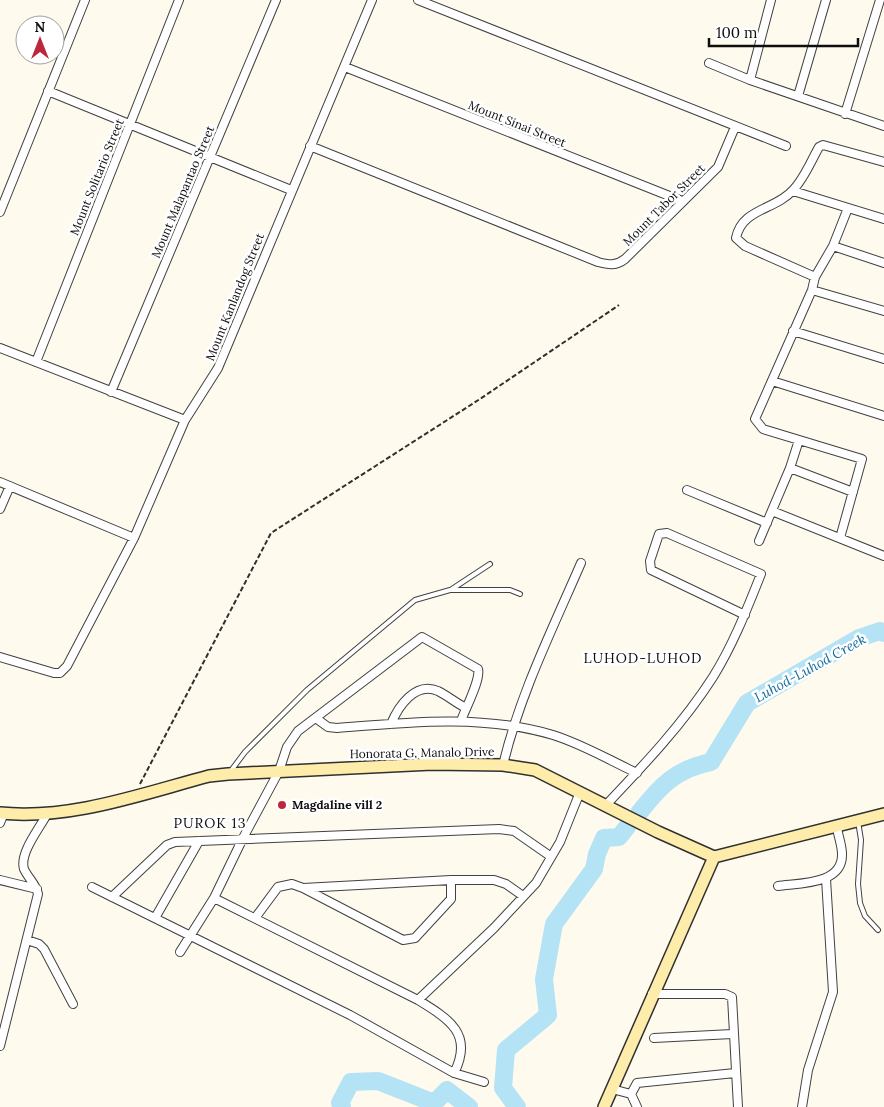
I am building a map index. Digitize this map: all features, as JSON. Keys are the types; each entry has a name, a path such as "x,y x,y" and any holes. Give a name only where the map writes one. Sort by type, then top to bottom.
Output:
{"street":[{"path":"0,212 85,0"},
{"name":"Mount Solitario Street","path":"36,362 179,0"},
{"name":"Mount Malapantao Street","path":"111,392 276,0"},
{"name":"Mount Kanlandog Street","path":"0,657 60,673 67,666 134,538 185,420 218,368 372,0"},
{"path":"418,0 786,146"},
{"path":"750,80 771,0"},
{"path":"798,96 826,0"},
{"path":"845,114 880,0"},
{"path":"709,63 750,80 884,126"},
{"name":"Mount Sinai Street","path":"344,67 682,201"},
{"path":"48,91 291,190"},
{"name":"Mount Tabor Street","path":"310,146 598,262 613,265 625,259 718,167 735,127"},
{"path":"815,277 745,246 736,238 738,228 746,218 793,191 823,144 884,162"},
{"path":"793,191 884,219"},
{"path":"840,538 862,459 763,429 755,419 812,290 815,277 833,246 848,208"},
{"path":"833,246 884,263"},
{"path":"812,290 884,311"},
{"path":"793,331 884,359"},
{"path":"0,348 185,420"},
{"path":"772,381 884,416"},
{"path":"759,541 790,468 799,440"},
{"path":"790,468 853,492"},
{"path":"0,482 134,538"},
{"path":"0,509 10,486"},
{"path":"686,490 767,523"},
{"path":"772,511 884,556"},
{"path":"605,806 637,773 680,722 713,678 745,615 761,574 667,533 660,534 650,561 651,570 745,615"},
{"path":"503,765 512,726 527,685 581,563"},
{"path":"180,952 214,898 243,838 279,771 287,747 298,732 422,636 478,669 478,678 461,721"},
{"path":"391,724 396,710 408,697 424,690 438,692 466,708"},
{"path":"317,718 328,727 337,728 461,721 512,726 553,735 637,773"},
{"name":"Honorata G. Manalo Drive","path":"1,816 47,814 209,776 228,774 432,764 503,765 535,770 605,806 714,857"},
{"path":"418,1000 494,928 536,883 550,856 560,842 580,792"},
{"path":"0,1046 38,894 37,888 24,869 24,861 26,852 47,814"},
{"path":"604,1107 652,994 714,857 884,814"},
{"path":"778,886 826,879 839,867 842,854 837,827"},
{"path":"112,897 170,843 243,838 499,829 514,832 550,856"},
{"path":"155,918 199,842"},
{"path":"802,1107 808,1070 833,992 826,879"},
{"path":"0,880 37,888"},
{"path":"303,888 451,880 500,881 523,896"},
{"path":"255,918 278,887 292,884 403,940 409,940 422,932 451,899 451,880"},
{"path":"92,887 350,1015 454,1073 484,1082"},
{"path":"214,898 418,1000 443,1015 461,1039 462,1051 454,1073"},
{"path":"27,940 39,944 44,949 73,1004"},
{"path":"652,994 725,994 732,997 734,1004 732,1034 736,1057 734,1074 738,1107"},
{"path":"654,1038 732,1034"},
{"path":"631,1094 637,1083 734,1074"},
{"path":"612,1089 631,1094"},
{"path":"631,1094 637,1107"}],"lane":[{"path":"450,590 490,564"},
{"path":"228,774 245,752 307,690 415,600 450,590 510,590 520,594"},
{"path":"858,821 861,840 858,866 860,903 865,916 878,930"}],"path":[{"path":"134,795 271,533 480,399 619,304"}],"waterway":[{"name":"Luhod-Luhod Creek","path":"639,813 654,795 678,774 711,762 747,703 859,638 880,631 884,633"},
{"name":"Luhod-Luhod Creek","path":"517,1107 503,1088 506,1050 548,1015 544,979 554,924 594,869 597,854 604,838 619,837 627,827"},
{"name":"Luhod-Luhod Creek","path":"342,1107 340,1103 351,1082 378,1081 434,1103 447,1090 469,1107"}],"place":[{"name":"Magdaline vill 2","path":"282,805"}],"district":[{"name":"LUHOD-LUHOD","path":"643,658"},
{"name":"PUROK 13","path":"210,823"}]}
